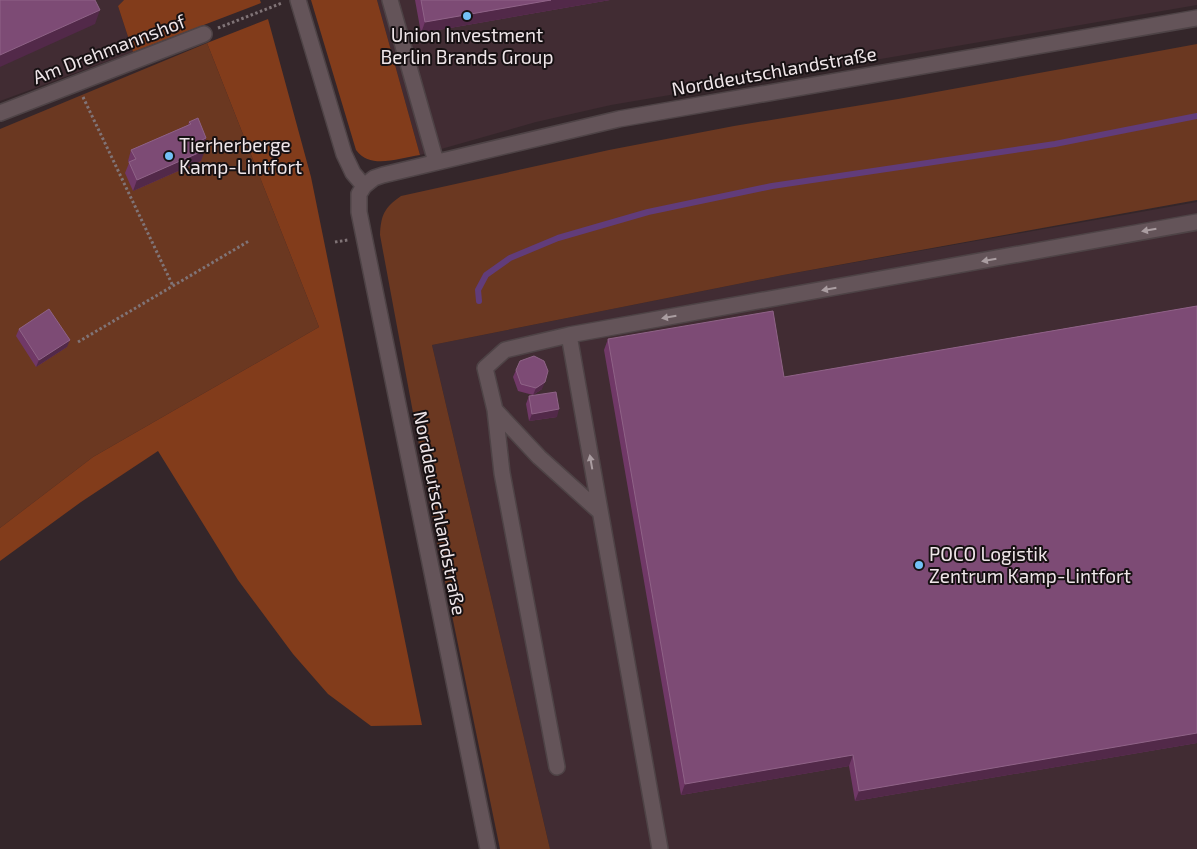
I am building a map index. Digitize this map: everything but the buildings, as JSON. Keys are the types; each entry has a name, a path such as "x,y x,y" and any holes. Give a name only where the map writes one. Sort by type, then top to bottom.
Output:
{"street":[{"path":"298,0 344,154 352,173 364,186"},
{"path":"390,0 436,162"},
{"name":"Norddeutschlandstraße","path":"488,849 358,212 359,194 364,186 374,178 618,118 1197,18"},
{"name":"Am Drehmannshof","path":"0,113 204,34"},
{"path":"557,767 502,473 495,410 485,368 504,350 570,335 1197,222"},
{"path":"570,335 599,510 660,849"},
{"path":"495,410 539,457 599,510"}],"path":[{"name":"Am Drehmannshof","path":"204,34 289,0"},
{"path":"76,83 173,286"},
{"path":"78,342 249,241"}],"shaded area":[{"path":"0,0 124,0 118,6 133,52 0,101"},
{"path":"124,0 260,0 261,3 133,52 118,6"},
{"path":"311,0 377,0 420,155 377,161 369,160 356,150"},
{"path":"377,0 1197,0 1197,5 611,105 536,122 420,155"},
{"path":"268,19 311,177 422,725 371,726 328,694 293,654 238,580 158,451 81,502 0,561 0,528 93,457 319,327 207,43"},
{"path":"207,43 319,327 93,457 0,528 0,129"},
{"path":"1197,44 1197,200 783,275 432,345 550,849 500,849 438,547 380,235 381,222 387,208 401,196 609,150"},
{"path":"1197,202 1197,849 550,849 432,345 783,275"}],"waterway":[{"path":"479,301 478,290 486,275 510,258 558,238 648,212 772,186 1055,144 1197,116"}],"place":[{"name":"Union Investment Berlin Brands Group","path":"467,16"},
{"name":"Tierherberge Kamp-Lintfort","path":"169,156"},
{"name":"POCO Logistik Zentrum Kamp-Lintfort","path":"919,565"}]}
